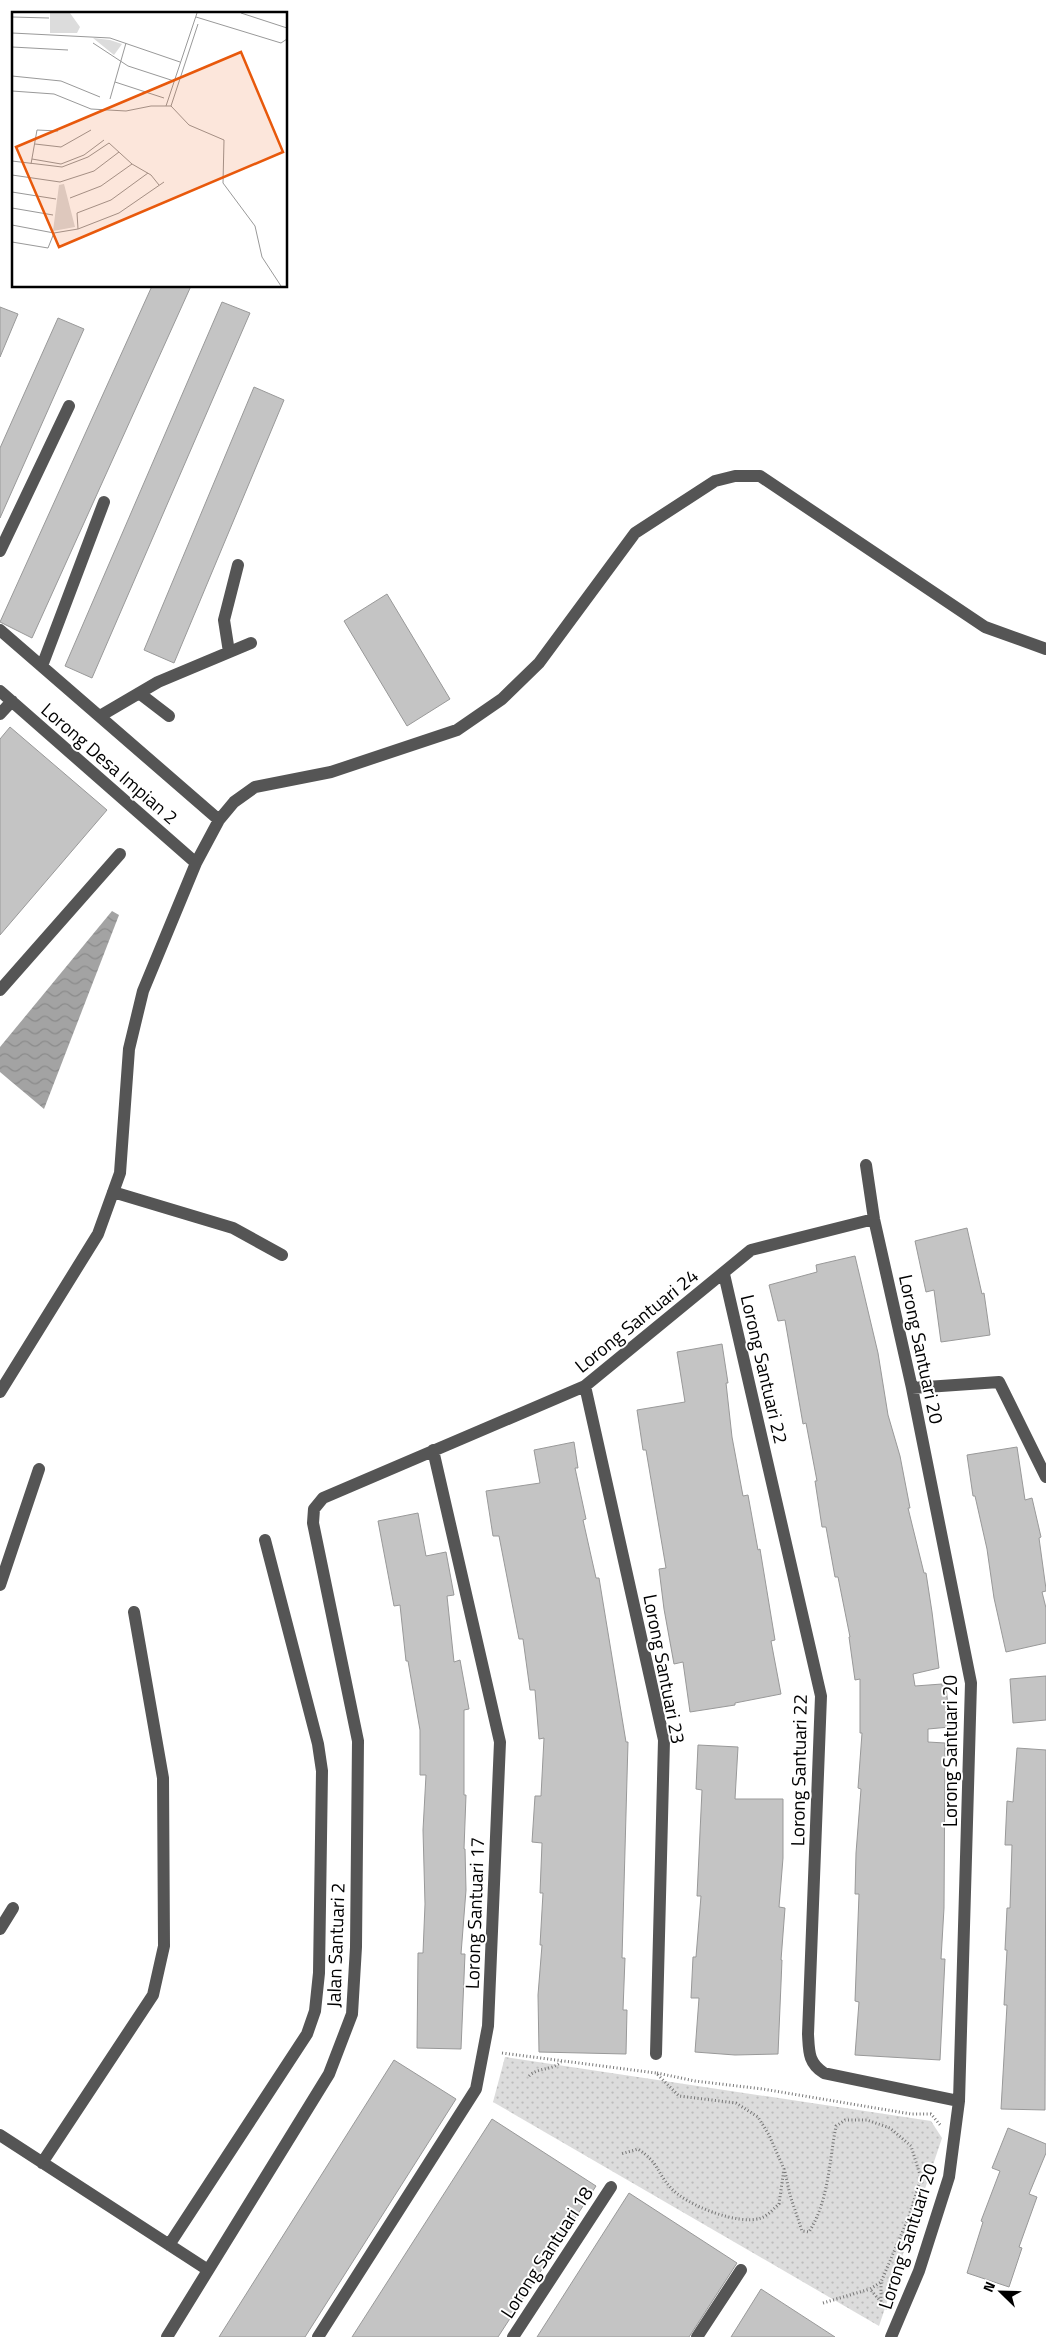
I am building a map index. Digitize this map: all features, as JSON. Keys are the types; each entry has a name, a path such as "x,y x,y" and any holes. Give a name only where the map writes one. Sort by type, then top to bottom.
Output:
{"street":[{"path":"0,551 69,406"},
{"path":"0,1392 98,1234 120,1173 131,1039 143,991 196,863 219,820 234,802 255,787 331,772 457,730 502,699 540,663 635,533 715,481 735,476 760,476 985,627 1046,649"},
{"path":"42,666 104,502"},
{"path":"229,652 224,620 238,566"},
{"path":"0,630 219,820"},
{"path":"100,716 158,682 250,643"},
{"name":"Lorong Desa Impian 2","path":"0,691 196,863"},
{"path":"139,693 169,716"},
{"path":"0,714 12,701"},
{"path":"0,990 120,854"},
{"name":"Lorong Santuari 20","path":"866,1165 874,1219 912,1388 971,1684 959,2100 949,2177 898,2334"},
{"path":"113,1192 233,1228 282,1255"},
{"name":"Lorong Santuari 24","path":"314,1509 323,1498 585,1386 751,1250 874,1219"},
{"name":"Lorong Santuari 22","path":"724,1274 821,1696 808,2034 809,2051 814,2067 824,2073 959,2100"},
{"path":"912,1388 999,1382 1046,1477"},
{"name":"Lorong Santuari 23","path":"585,1386 664,1740 656,2054"},
{"name":"Lorong Santuari 17","path":"318,2337 476,2089 488,2026 500,1742 433,1450"},
{"path":"0,1585 39,1469"},
{"name":"Jalan Santuari 2","path":"167,2337 329,2074 352,2014 356,1947 358,1742 313,1523 314,1509"},
{"path":"169,2245 307,2034 315,2011 319,1973 322,1771 318,1744 265,1540"},
{"path":"42,2163 153,1995 164,1946 163,1778 134,1612"},
{"path":"0,1929 14,1908"},
{"path":"0,2135 208,2270"},
{"name":"Lorong Santuari 18","path":"513,2337 611,2187"},
{"path":"697,2337 741,2270"}],"path":[{"path":"502,2052 561,2062 656,2073 695,2081 763,2089 910,2114 931,2114 942,2128"},
{"path":"656,2054 656,2073 679,2096 736,2103 758,2117 770,2135 784,2169 802,2231 809,2232 818,2218 827,2185 836,2126 845,2120 867,2120 890,2128 911,2146 921,2178 908,2220 881,2282 881,2302"},
{"path":"529,2076 534,2071 555,2068 561,2062"},
{"path":"621,2154 638,2149 653,2159 670,2188 695,2204 736,2220 762,2218 780,2204 784,2169"},
{"path":"823,2303 870,2289 881,2282"},
{"path":"870,2289 891,2316 888,2325 898,2334"}],"shaded area":[{"path":"505,2057 931,2121 942,2138 879,2326 493,2102"}],"water":[{"path":"112,911 119,915 44,1109 0,1072 0,1047"}],"building":[{"path":"151,288 190,288 32,638 0,622"},
{"path":"222,302 250,313 92,678 65,666"},
{"path":"0,307 18,314 0,357"},
{"path":"58,318 84,329 0,518 0,448"},
{"path":"254,387 284,400 174,663 144,650"},
{"path":"387,594 450,699 407,726 344,621"},
{"path":"10,727 107,810 0,935 0,739"},
{"path":"967,1228 982,1294 984,1293 990,1335 941,1342 934,1290 926,1292 915,1241"},
{"path":"855,1256 878,1353 888,1415 900,1456 910,1508 908,1508 924,1573 926,1573 932,1612 939,1668 913,1674 915,1686 942,1684 942,1686 946,1686 950,1727 928,1729 928,1742 945,1743 944,1908 941,1959 945,1959 940,2060 855,2055 859,2002 855,2001 859,1894 855,1894 861,1789 858,1788 862,1733 860,1733 860,1679 855,1680 850,1637 838,1577 835,1577 826,1527 822,1527 815,1481 817,1481 806,1423 803,1424 785,1320 778,1321 769,1285 817,1272 816,1265"},
{"path":"722,1344 728,1383 726,1383 732,1437 743,1496 748,1495 758,1550 760,1549 775,1640 771,1641 781,1694 735,1703 735,1705 690,1712 683,1662 674,1664 664,1609 659,1569 666,1568 646,1450 643,1450 637,1410 685,1402 677,1352"},
{"path":"574,1442 578,1468 575,1468 586,1519 583,1520 596,1578 599,1578 626,1742 628,1742 622,1958 625,1958 623,2010 627,2010 626,2054 539,2052 538,1995 542,1945 540,1945 543,1893 540,1893 542,1843 532,1842 535,1796 541,1796 544,1738 539,1739 535,1690 530,1690 523,1639 519,1639 499,1536 493,1536 486,1491 540,1483 534,1450"},
{"path":"1017,1447 1025,1500 1032,1498 1041,1537 1039,1538 1046,1589 1046,1591 1042,1592 1046,1608 1046,1643 1006,1652 994,1598 987,1549 975,1496 973,1496 967,1455"},
{"path":"418,1513 426,1556 446,1552 454,1595 447,1596 454,1662 460,1660 469,1709 464,1710 464,1795 466,1795 464,1849 466,1890 461,1954 465,1954 461,2049 417,2048 418,1953 423,1953 425,1904 423,1830 426,1775 420,1775 420,1730 408,1661 406,1661 400,1605 394,1606 378,1521"},
{"path":"1046,1676 1046,1720 1013,1723 1010,1679"},
{"path":"698,1745 738,1747 735,1799 783,1799 783,1858 779,1907 785,1908 781,1960 778,2054 735,2055 695,2052 699,1998 691,1998 693,1957 696,1957 701,1896 697,1896 702,1790 696,1789"},
{"path":"1017,1748 1046,1750 1045,2110 1001,2109 1007,2005 1004,2005 1007,1950 1005,1950 1007,1908 1010,1908 1012,1845 1005,1845 1007,1801 1013,1802"},
{"path":"394,2060 456,2099 305,2337 219,2337"},
{"path":"492,2119 596,2186 498,2337 352,2337"},
{"path":"1008,2128 1046,2144 1046,2153 1029,2194 1037,2197 1019,2247 1022,2248 1009,2287 967,2273 983,2222 981,2221 1000,2171 992,2168"},
{"path":"629,2193 737,2263 689,2337 537,2337"},
{"path":"761,2289 835,2337 731,2337"}]}
